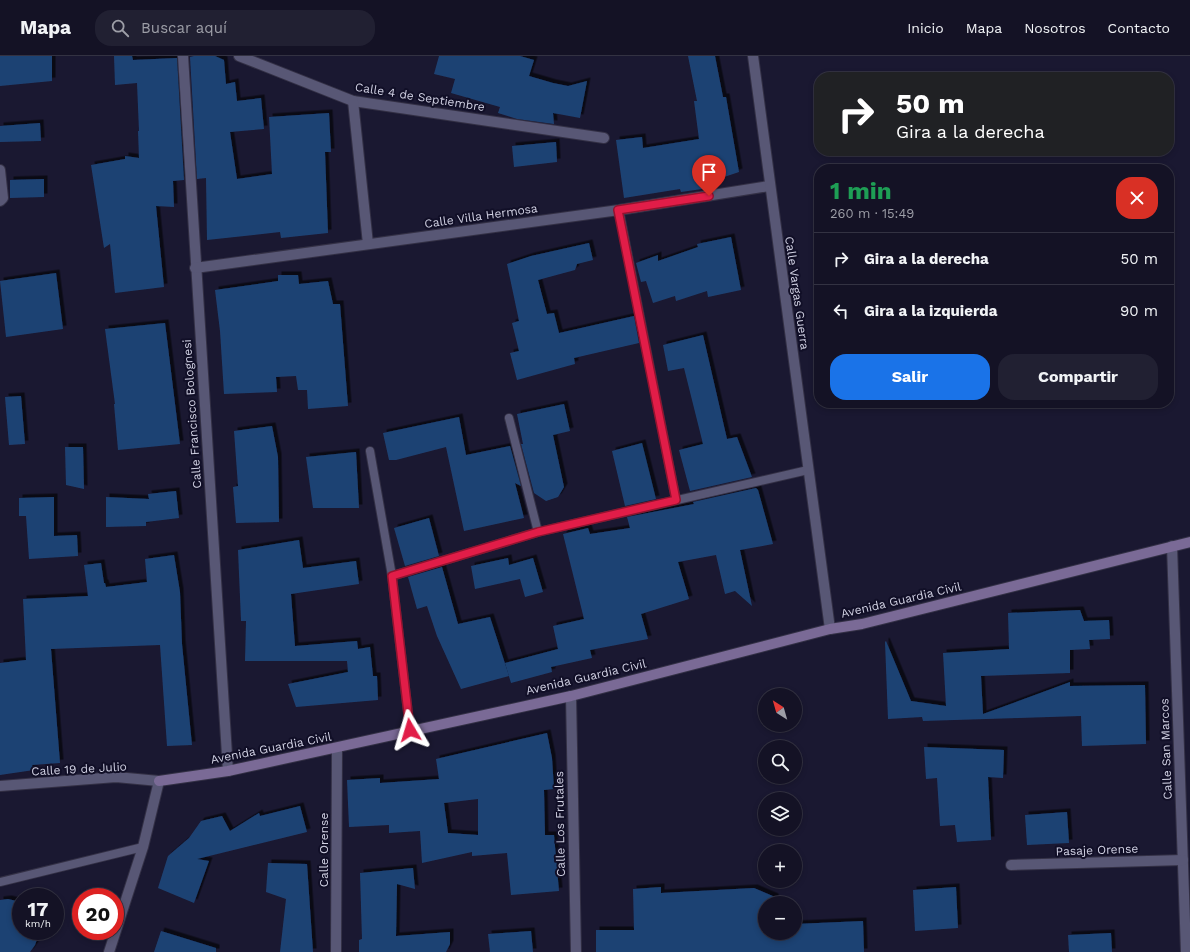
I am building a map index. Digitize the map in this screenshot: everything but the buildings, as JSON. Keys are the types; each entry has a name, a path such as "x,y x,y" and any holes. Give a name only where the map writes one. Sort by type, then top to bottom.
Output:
{"main road":[{"name":"Avenida Guardia Civil","path":"159,781 228,771 571,696 830,629 862,624 1190,542"}],"street":[{"name":"Calle Francisco Bolognesi","path":"183,56 195,268 228,771"},
{"name":"Calle 4 de Septiembre","path":"239,56 353,101 604,138"},
{"name":"Calle Vargas Guerra","path":"753,56 769,186 830,629"},
{"path":"353,101 368,244"},
{"path":"0,170 3,198 0,201"},
{"name":"Calle Villa Hermosa","path":"195,268 618,210 769,186"},
{"name":"Calle San Marcos","path":"1172,546 1186,952"},
{"name":"Calle Los Frutales","path":"571,696 576,952"},
{"name":"Calle Orense","path":"336,952 338,748"},
{"name":"Calle 19 de Julio","path":"0,786 116,777 159,781"},
{"path":"109,952 143,847 159,781"},
{"name":"Pasaje Orense","path":"1012,865 1183,860"}],"lane":[{"path":"618,210 676,500"},
{"path":"509,418 538,532"},
{"path":"370,451 392,576 410,730"},
{"path":"392,576 538,532 808,470"},
{"path":"0,882 143,847"}],"route":[{"path":"410,730 392,576 538,532 676,500 618,210 709,196"}]}
